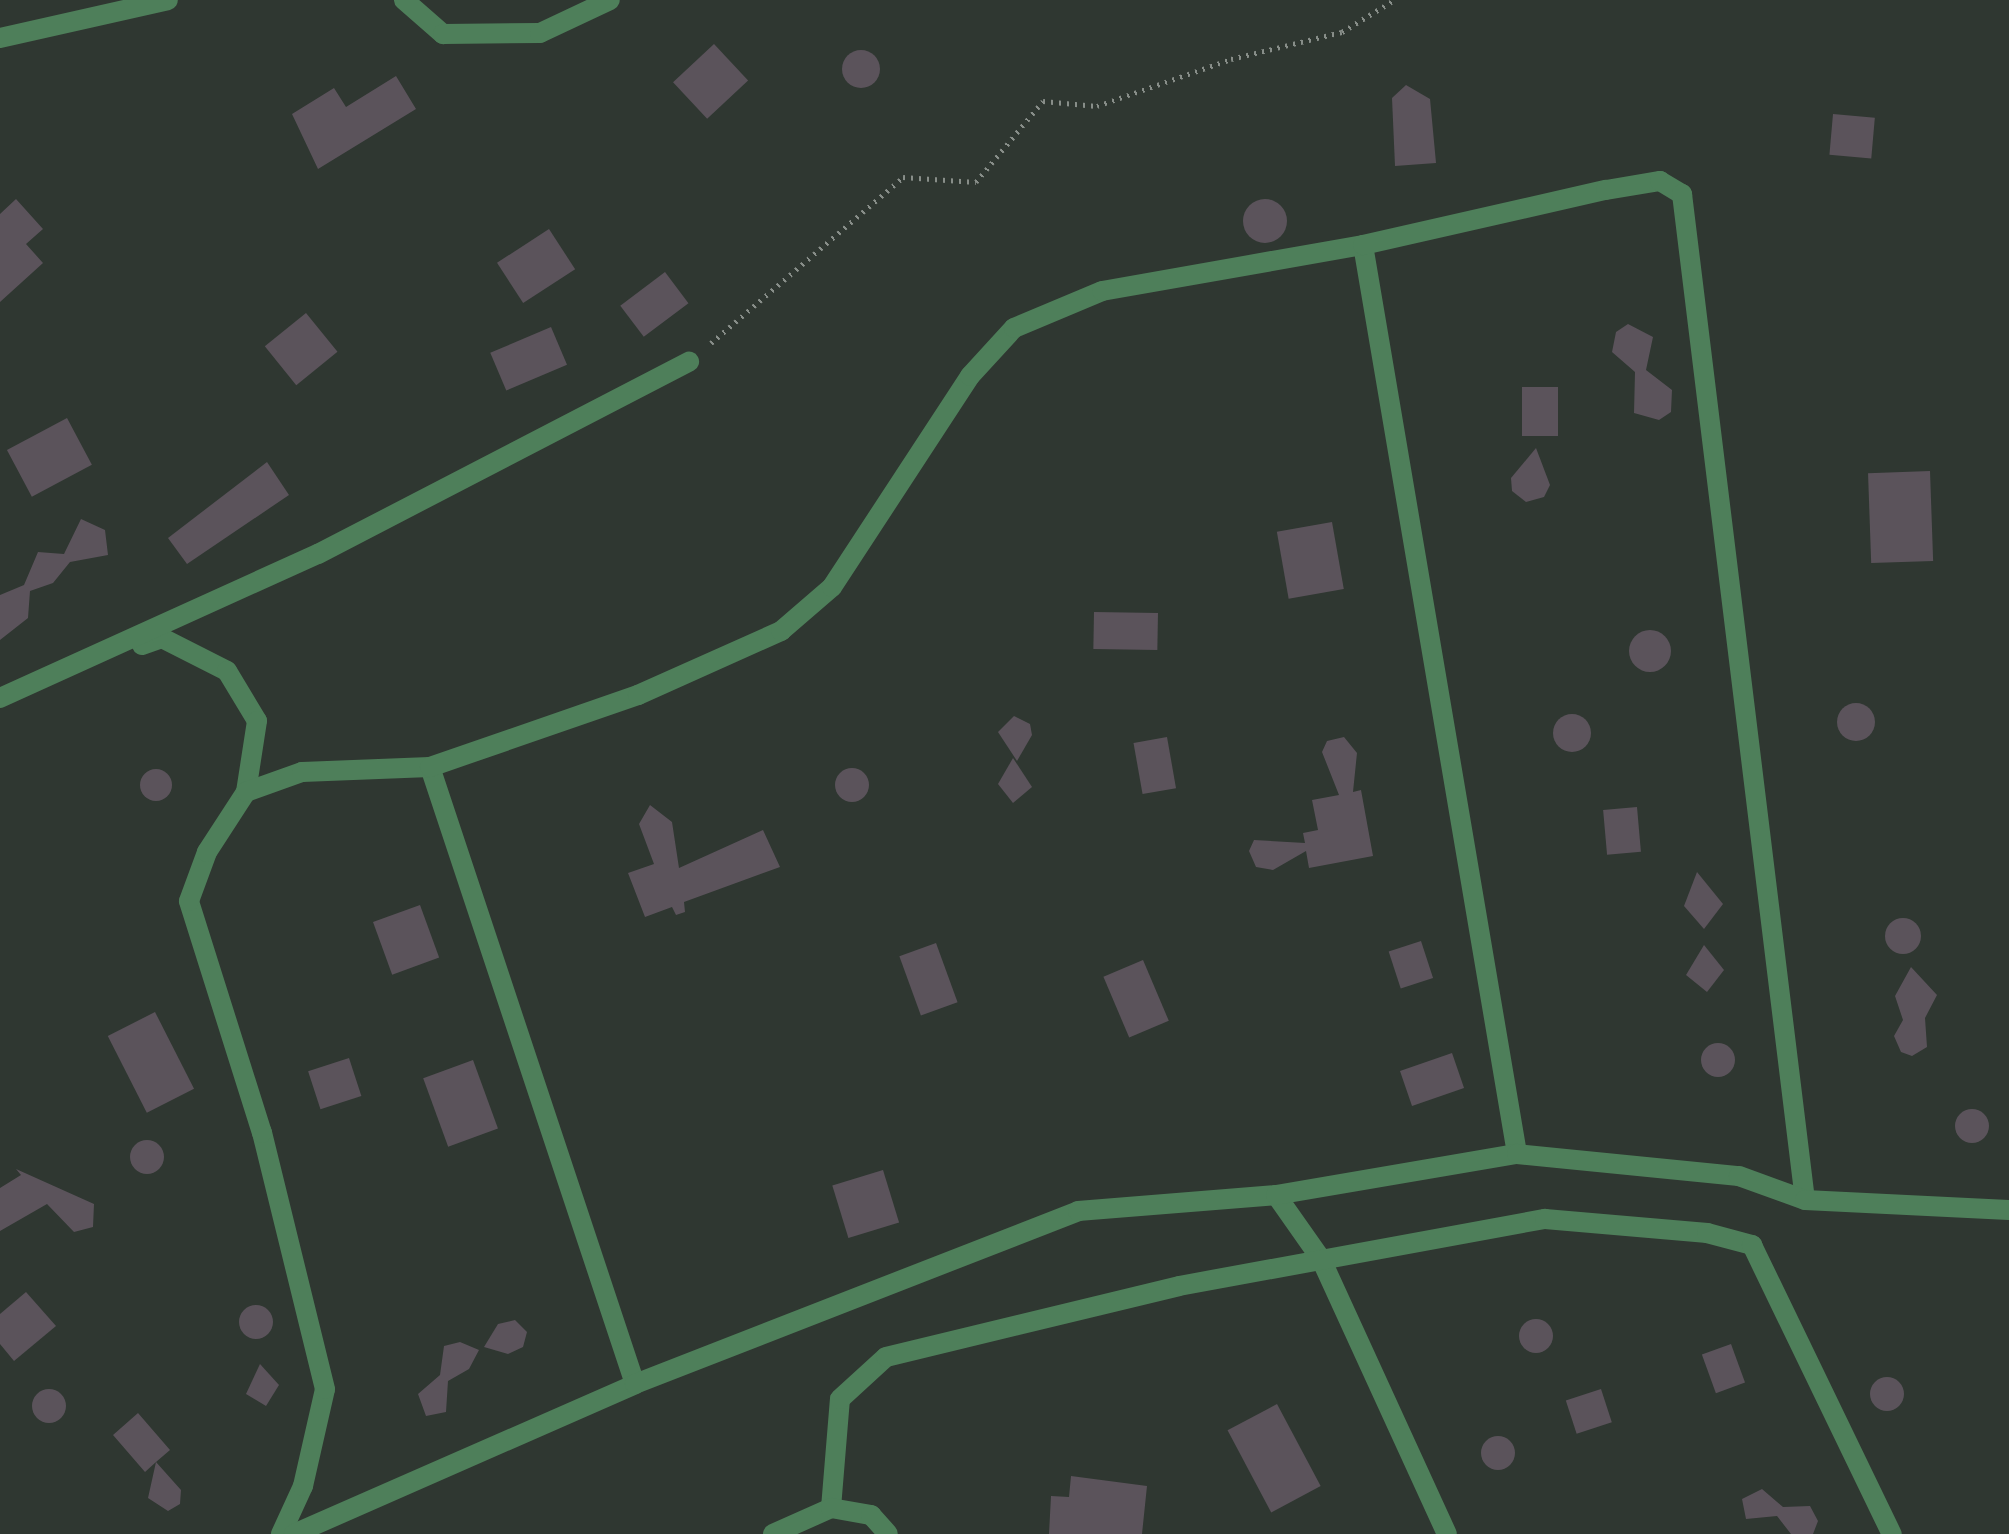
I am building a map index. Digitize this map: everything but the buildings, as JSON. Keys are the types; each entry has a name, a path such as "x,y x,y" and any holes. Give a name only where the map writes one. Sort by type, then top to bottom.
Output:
{"street":[{"path":"0,38 168,0"},
{"path":"404,0 443,34 540,33 610,0"},
{"path":"246,792 302,772 430,767 638,695 781,631 832,587 970,376 1014,328 1102,291 1363,245 1619,187 1660,181 1682,194 1805,1200"},
{"path":"1363,245 1517,1154"},
{"path":"82,667 689,362"},
{"path":"0,698 162,638 227,671 257,721 246,792 207,852 189,901 262,1133 325,1389 303,1486 281,1534"},
{"path":"430,767 635,1384"},
{"path":"294,1534 635,1384 1078,1211 1276,1195 1517,1154 1739,1176 1805,1200 2009,1210"},
{"path":"1276,1195 1321,1259 1447,1534"},
{"path":"831,1508 840,1399 886,1357 1321,1259 1545,1219 1752,1245 1892,1534"},
{"path":"773,1534 831,1508 871,1515 888,1534"}],"path":[{"path":"689,362 903,177 976,182 1043,101 1097,106 1231,59 1342,32 1394,0"}]}
